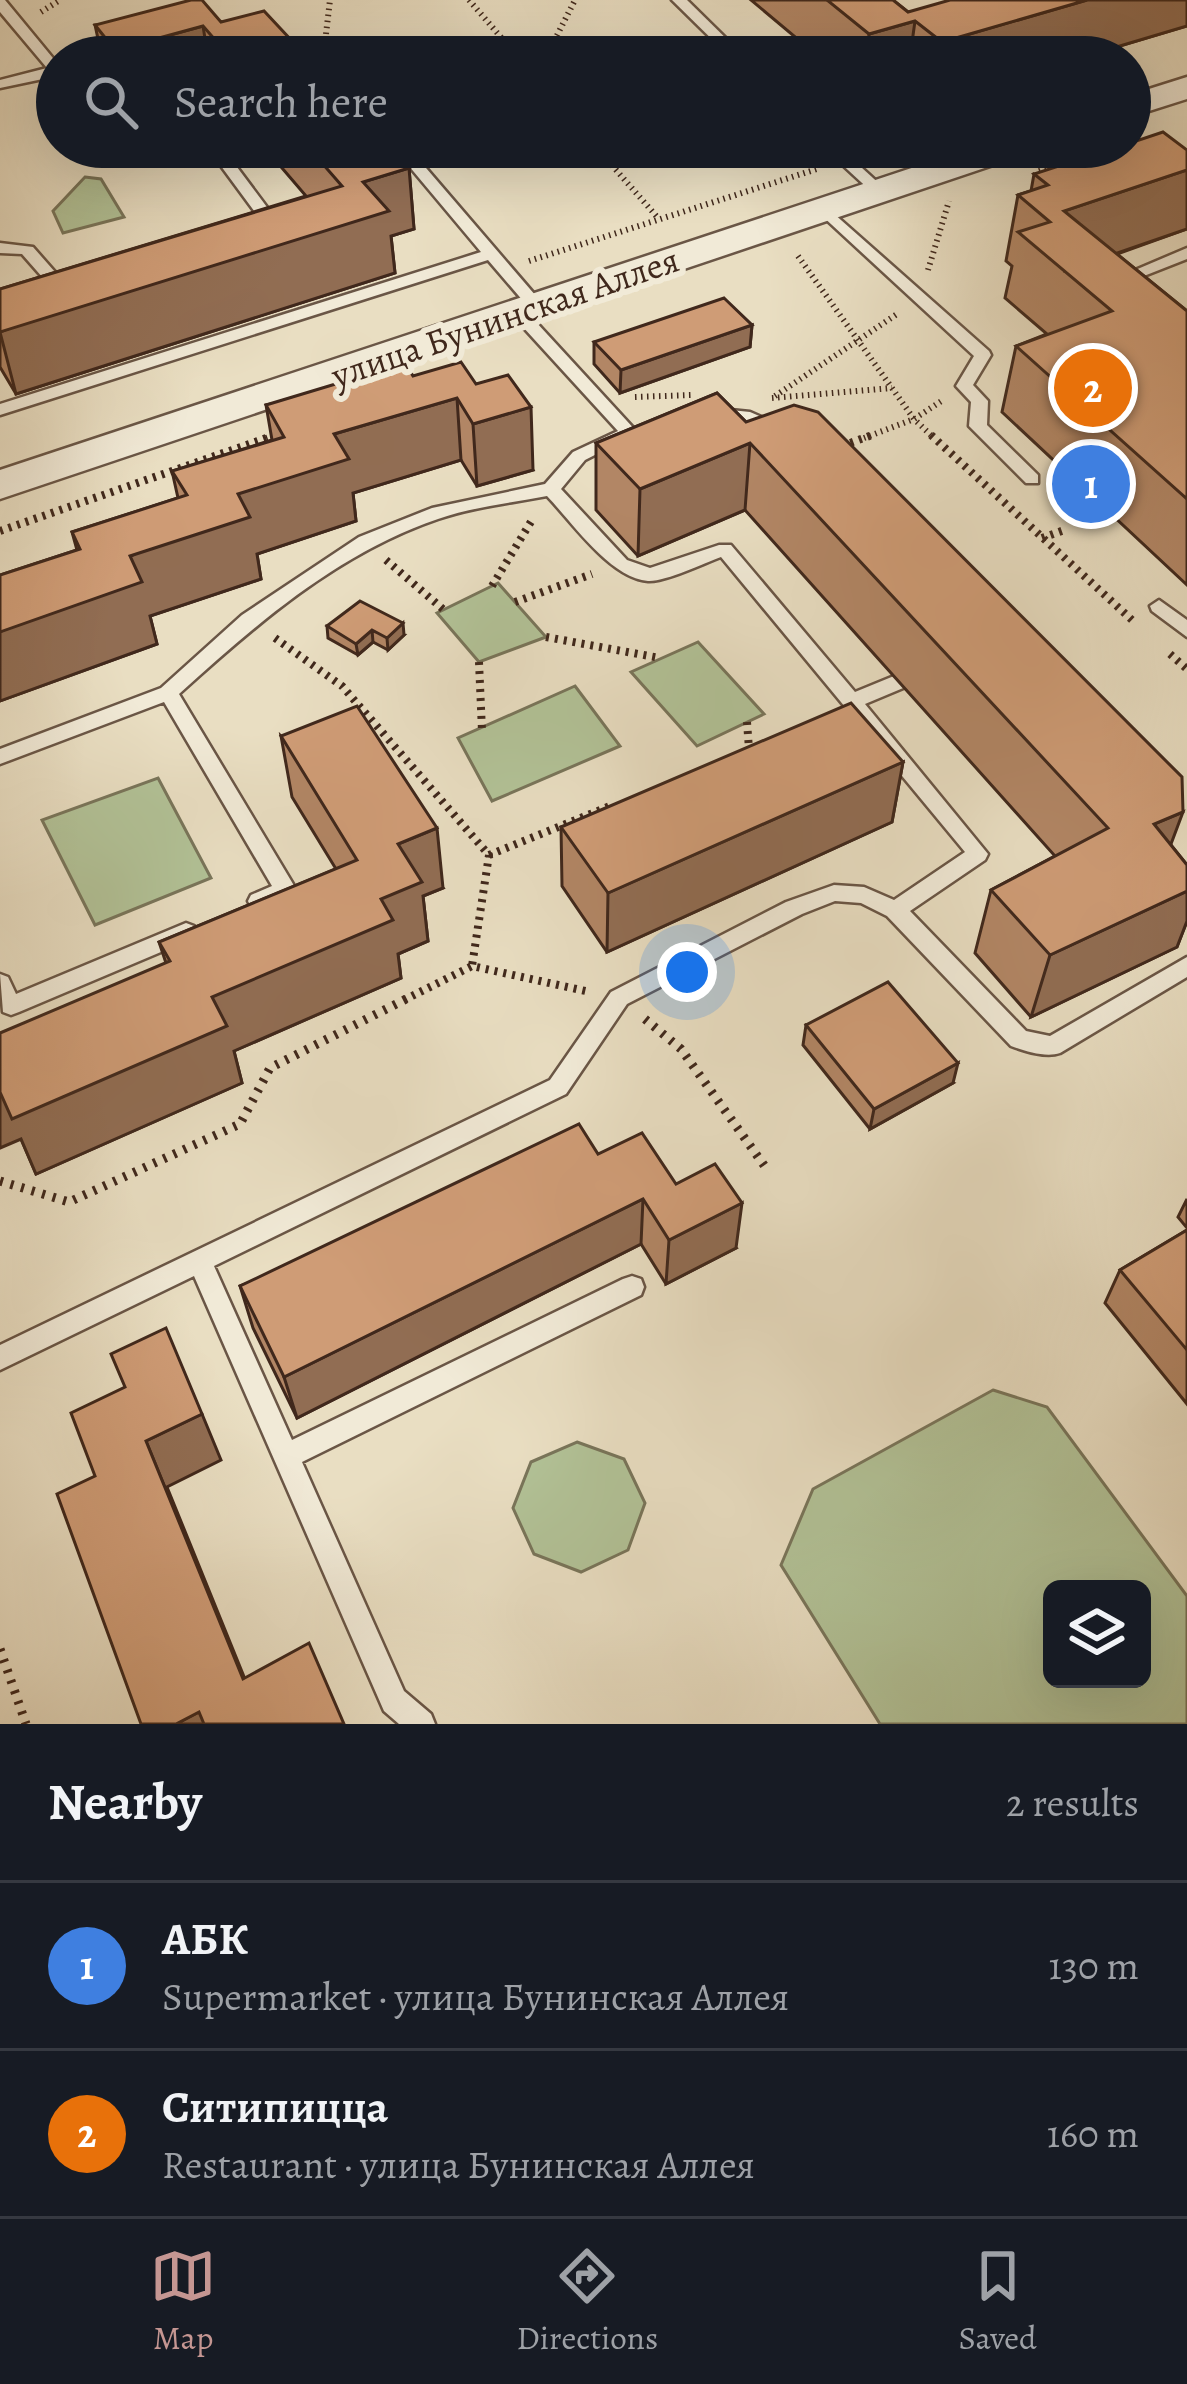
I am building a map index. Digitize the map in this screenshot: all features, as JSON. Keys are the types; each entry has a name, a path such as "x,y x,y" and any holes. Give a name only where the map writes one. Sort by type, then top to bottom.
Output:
{"street":[{"path":"1151,99 1187,87"},
{"name":"улица Бунинская Аллея","path":"0,485 947,168"}],"lane":[{"path":"680,0 717,36"},
{"path":"0,3 36,46"},
{"path":"0,84 36,76"},
{"path":"230,168 276,229 255,235"},
{"path":"418,168 491,254 527,309 629,433"},
{"path":"853,168 879,191"},
{"path":"824,210 983,355 964,386 980,401 978,426 1032,478"},
{"path":"0,248 27,250 60,293 82,286"},
{"path":"1123,298 1106,285 1187,253"},
{"path":"0,410 491,254"},
{"path":"697,412 744,416 836,448"},
{"path":"0,757 168,693 249,620 365,542 438,512 551,489 579,456 652,426"},
{"path":"551,489 621,564 650,574 725,549 855,700 978,854 895,910"},
{"path":"1159,606 1187,630"},
{"path":"855,700 901,681"},
{"path":"168,693 285,890 243,908"},
{"path":"0,1358 558,1087 619,998 794,908 834,893 864,895 895,910 1019,1039 1052,1046 1187,966"},
{"path":"0,982 11,1006 201,926"},
{"path":"200,1261 394,1701 421,1724"},
{"path":"286,1456 632,1287"}],"path":[{"path":"469,0 500,36"},
{"path":"557,36 575,0"},
{"path":"613,168 658,218"},
{"path":"744,416 920,298 950,201"},
{"path":"798,256 914,419 1138,626"},
{"path":"836,448 914,419"},
{"path":"0,531 280,433"},
{"path":"492,586 551,489"},
{"path":"1042,538 1067,529"},
{"path":"365,542 444,610"},
{"path":"514,602 621,564"},
{"path":"249,620 342,686 489,855 472,966"},
{"path":"546,637 660,658"},
{"path":"1155,640 1187,669"},
{"path":"479,662 482,730"},
{"path":"747,722 749,749"},
{"path":"728,758 770,740"},
{"path":"489,855 619,802"},
{"path":"0,1181 69,1202 91,1192 240,1124 270,1068 472,966 619,998 681,1049 766,1168"},
{"path":"0,1649 26,1724"}],"green space":[{"path":"85,177 101,179 124,217 63,233 53,211"},
{"path":"498,583 546,637 479,662 437,613"},
{"path":"698,642 764,714 697,746 631,672"},
{"path":"575,686 620,746 492,801 458,738"},
{"path":"158,778 211,878 95,925 42,820"},
{"path":"993,1390 1047,1407 1187,1596 1187,1724 880,1724 781,1565 813,1489"},
{"path":"577,1442 624,1459 645,1503 628,1550 581,1572 534,1554 513,1508 531,1462"}],"building":[{"path":"202,0 221,22 264,11 287,36 212,36 203,26 166,36 104,36 95,25"},
{"path":"827,0 893,0 908,12 950,0 1087,0 963,36 934,36 915,21 869,34"},
{"path":"1163,132 1187,150 1187,170 1064,211 1187,311 1187,499 1016,346 1112,311 1018,232 1050,222 1018,195 1048,185 1034,174 1052,168 1151,168 1151,136"},
{"path":"326,168 409,168 363,182 389,211 0,332 0,289 342,186"},
{"path":"724,298 752,325 621,370 594,342"},
{"path":"461,362 476,384 508,375 531,407 473,424 457,398 334,434 349,459 238,494 250,517 130,556 142,582 0,632 0,575 80,549 72,532 187,495 172,471 284,437 266,405 405,363 413,376"},
{"path":"717,393 746,422 794,405 818,412 1182,777 1183,812 1154,824 1187,865 1187,891 1050,955 991,890 1108,828 750,443 640,489 596,443"},
{"path":"360,601 403,623 387,638 372,630 356,644 327,626"},
{"path":"851,703 903,762 608,893 561,827"},
{"path":"357,706 437,828 398,844 422,882 381,899 393,920 212,997 227,1026 12,1119 0,1092 0,1033 170,961 159,942 357,860 281,736"},
{"path":"888,982 958,1063 874,1109 806,1025"},
{"path":"579,1124 598,1154 642,1133 676,1184 715,1164 742,1203 669,1240 643,1199 284,1377 240,1286"},
{"path":"1187,1230 1187,1350 1120,1270"},
{"path":"166,1328 202,1414 146,1441 243,1679 309,1643 344,1724 204,1724 199,1712 176,1724 141,1724 57,1494 95,1476 71,1413 125,1387 111,1354"}],"place":[{"name":"Ситипицца","path":"1093,388"},
{"name":"АБК","path":"1091,484"}]}
